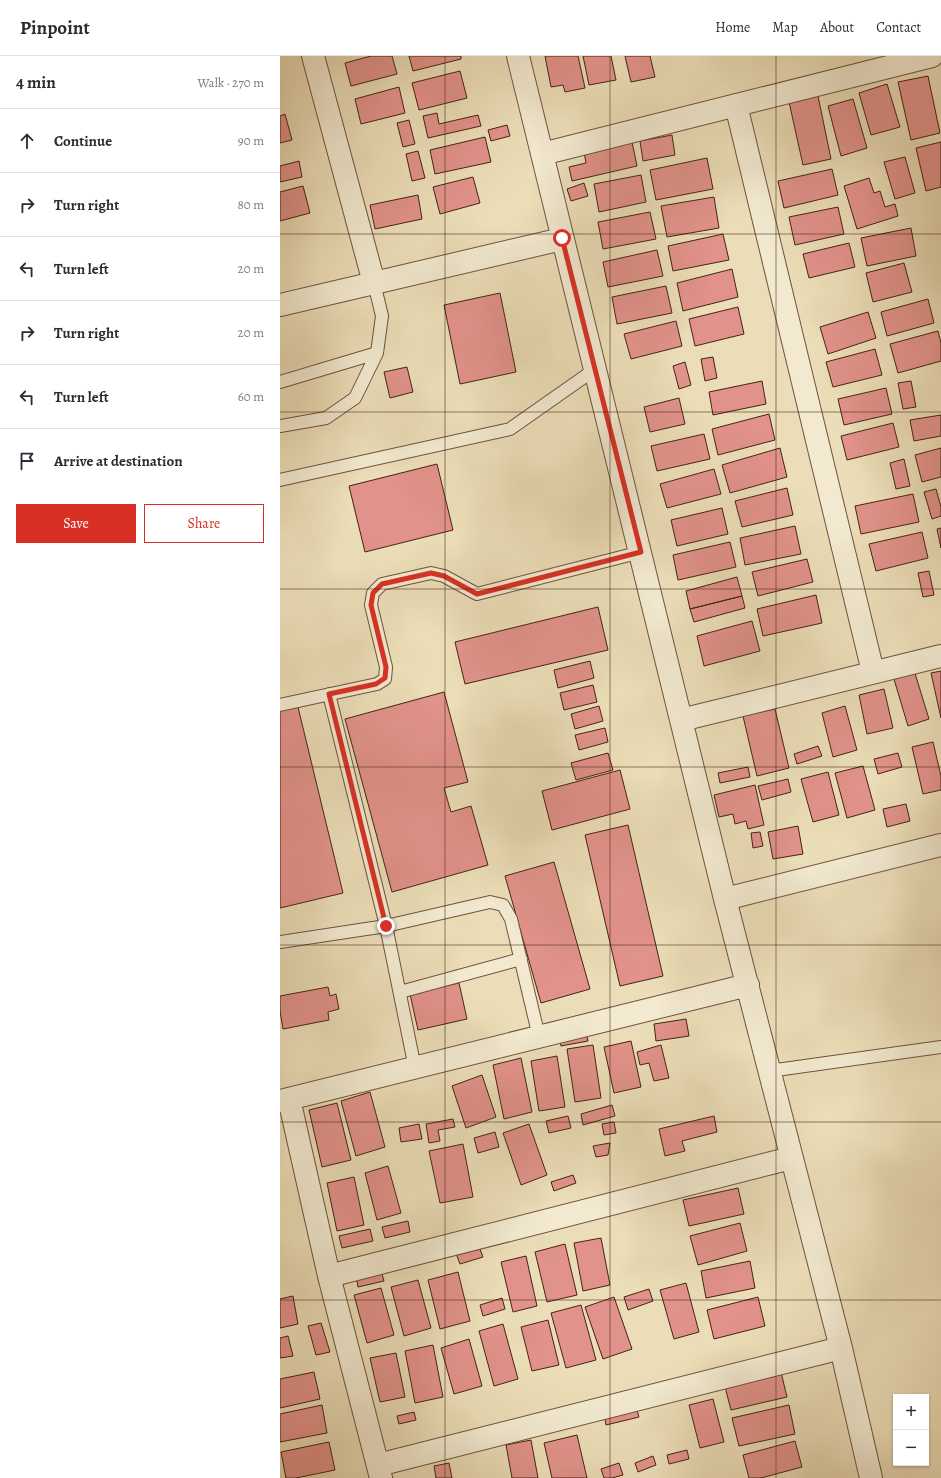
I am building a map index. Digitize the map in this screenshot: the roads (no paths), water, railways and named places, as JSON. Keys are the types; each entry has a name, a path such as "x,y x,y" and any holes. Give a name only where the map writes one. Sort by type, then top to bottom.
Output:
{"street":[{"path":"313,56 374,283"},
{"path":"518,56 725,899 841,1348 872,1478"},
{"path":"542,154 932,56"},
{"path":"736,105 873,672"},
{"path":"280,305 562,238"},
{"path":"681,720 941,656"},
{"path":"725,899 941,845"},
{"path":"748,986 284,1100 329,1276 380,1472 841,1348"},
{"path":"329,1276 791,1158"}],"lane":[{"path":"280,426 326,418 355,398 377,353 382,316 374,283"},
{"path":"280,382 377,353"},
{"path":"280,480 510,428 594,370"},
{"path":"280,705 376,684 385,678 386,667 371,605 373,593 382,584 431,573 444,576 477,594 641,552"},
{"path":"329,694 386,926 415,1068"},
{"path":"280,942 386,926 490,902 503,905 511,919 539,1037"},
{"path":"400,992 521,959"},
{"path":"769,1071 941,1047"}]}
